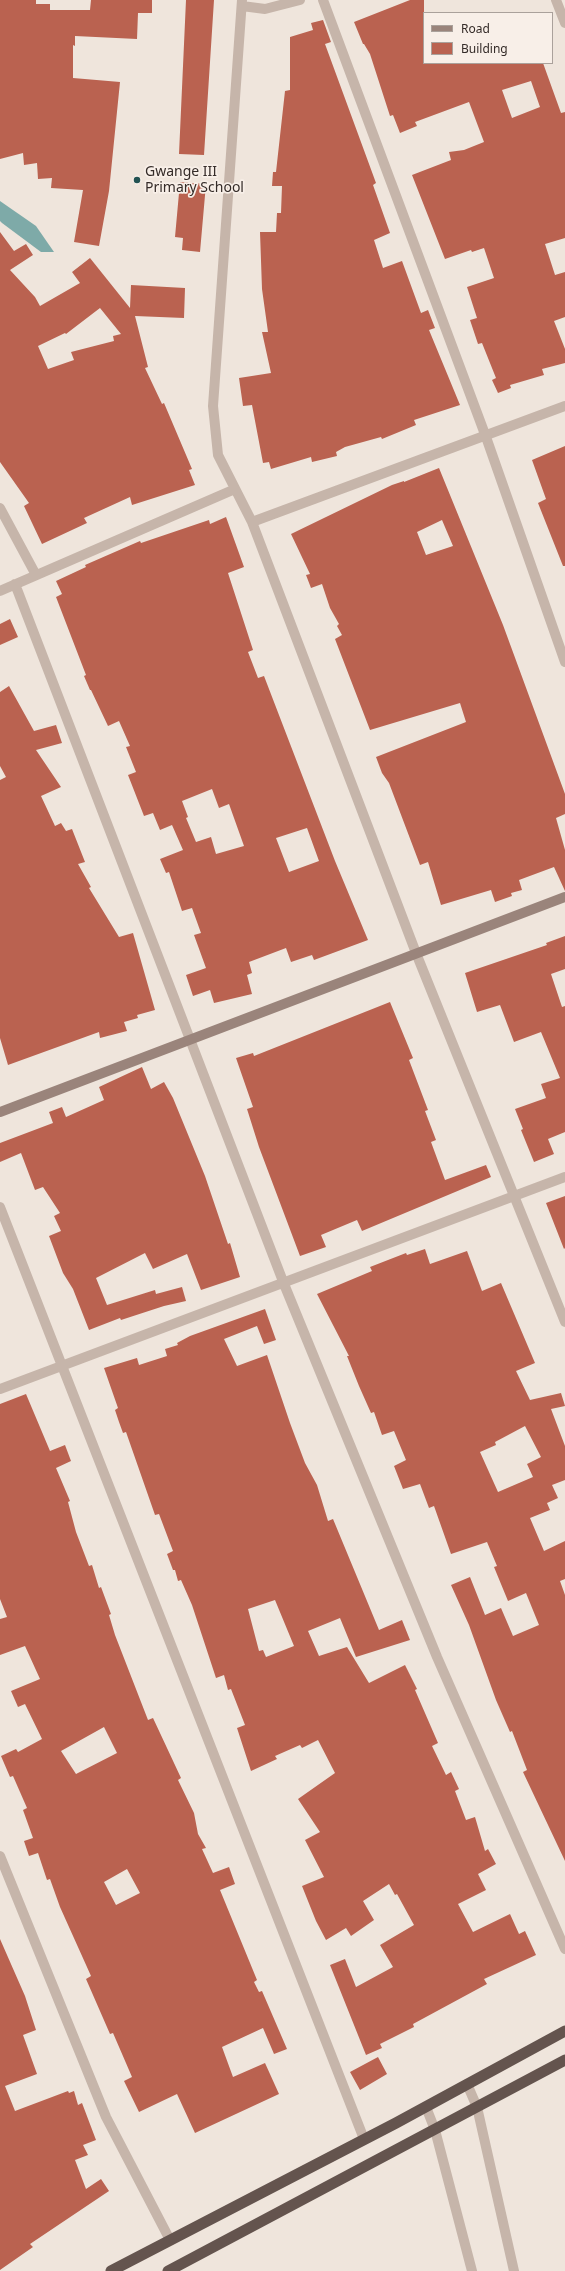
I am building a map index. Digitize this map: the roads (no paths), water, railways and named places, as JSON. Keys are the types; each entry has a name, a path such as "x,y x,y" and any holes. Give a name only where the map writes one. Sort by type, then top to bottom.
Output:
{"highway":[{"path":"111,2271 426,2107 565,2031"},
{"path":"168,2271 565,2060"}],"main road":[{"path":"0,1112 565,897"}],"street":[{"path":"300,0 265,9 242,3 213,406 218,455 252,522 416,953 565,1322"},
{"path":"323,0 486,437 565,662"},
{"path":"556,0 565,23"},
{"path":"252,522 486,437 565,406"},
{"path":"0,591 235,489"},
{"path":"0,508 36,575"},
{"path":"15,584 284,1284 437,1657 565,1949"},
{"path":"0,1389 565,1178"},
{"path":"0,1207 364,2139"},
{"path":"0,1856 106,2117 170,2240"},
{"path":"467,2084 477,2107 514,2271"},
{"path":"426,2107 435,2130 472,2271"}],"water":[{"path":"0,201 36,226 54,252 41,252 2,223 0,221"}],"place":[{"name":"Gwange III Primary School","path":"137,180"}]}
